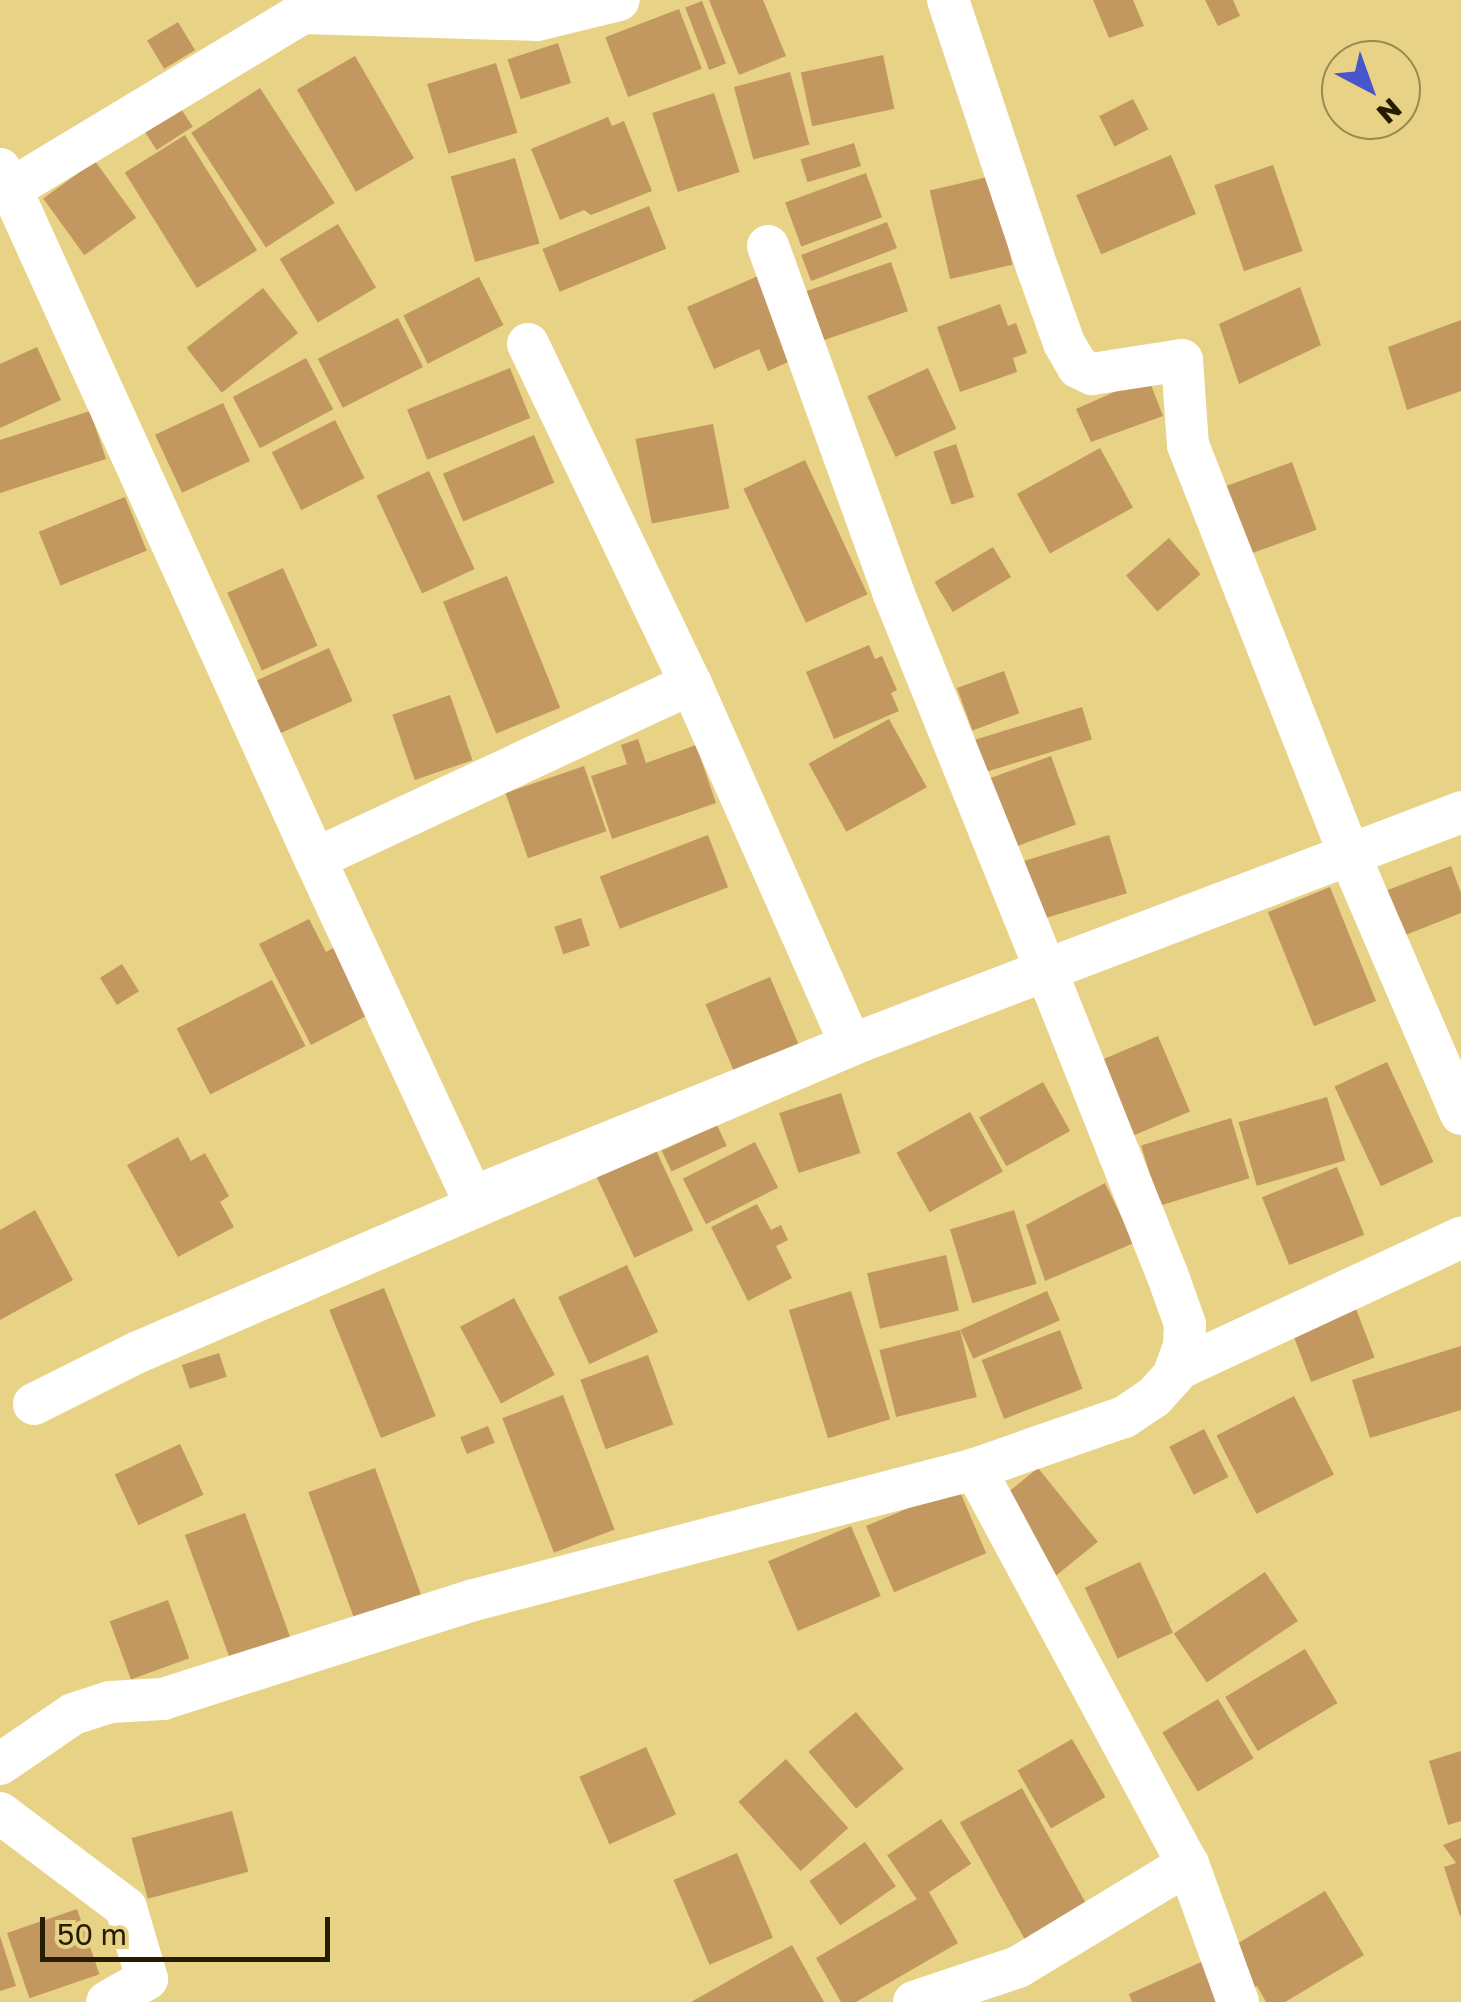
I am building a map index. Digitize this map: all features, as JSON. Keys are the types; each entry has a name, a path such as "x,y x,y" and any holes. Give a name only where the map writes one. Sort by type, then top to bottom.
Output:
{"street":[{"path":"620,0 537,20 451,9 302,13 4,185 472,1196 852,1045 1461,812"},
{"path":"948,0 1038,270 1064,343 1078,367 1092,374 1182,360 1188,445 1349,854 1461,1114"},
{"path":"0,1764 73,1714 110,1702 180,1694 474,1600 975,1469 1124,1417 1154,1397 1176,1370 1184,1346 1185,1324 894,592 768,246"},
{"path":"528,344 691,684 852,1045"},
{"path":"315,859 691,684"},
{"path":"34,1404 136,1353 852,1045"},
{"path":"1176,1370 1461,1238"},
{"path":"975,1469 1188,1864 1238,2002"},
{"path":"0,1813 126,1908 148,1979 107,2002"},
{"path":"914,2002 1018,1967 1188,1864"}],"building":[{"path":"709,0 763,0 786,56 739,75"},
{"path":"1093,0 1133,0 1144,26 1109,38"},
{"path":"1205,0 1233,0 1240,16 1218,26"},
{"path":"702,1 726,64 709,70 685,7"},
{"path":"679,9 702,69 628,97 605,37"},
{"path":"178,22 195,50 164,69 147,41"},
{"path":"558,43 571,83 521,99 508,59"},
{"path":"883,55 894,109 812,126 801,72"},
{"path":"355,56 414,158 356,192 297,90"},
{"path":"496,63 517,133 448,154 427,84"},
{"path":"790,72 809,144 753,159 734,87"},
{"path":"260,88 335,203 266,248 191,133"},
{"path":"714,93 740,172 678,192 652,113"},
{"path":"1133,99 1148,129 1115,147 1099,116"},
{"path":"178,104 193,127 157,150 142,127"},
{"path":"608,117 612,126 624,121 652,191 591,215 584,210 560,220 531,149"},
{"path":"185,135 257,250 197,288 125,173"},
{"path":"854,143 861,166 807,182 800,159"},
{"path":"1171,155 1196,214 1101,254 1076,195"},
{"path":"515,158 540,244 475,262 451,176"},
{"path":"95,161 136,218 84,255 43,199"},
{"path":"1273,165 1303,251 1244,271 1214,185"},
{"path":"866,173 882,217 801,247 785,202"},
{"path":"992,176 1012,265 950,279 930,190"},
{"path":"649,206 666,249 560,292 542,249"},
{"path":"887,222 897,248 811,281 801,255"},
{"path":"338,224 376,287 318,322 280,259"},
{"path":"891,262 908,311 823,340 806,291"},
{"path":"758,276 795,359 768,371 759,349 714,369 687,307"},
{"path":"479,277 504,325 428,364 403,316"},
{"path":"1300,287 1321,345 1239,384 1219,324"},
{"path":"263,288 298,333 222,393 187,348"},
{"path":"1000,304 1008,326 1016,323 1027,353 1013,358 1017,372 960,392 937,327"},
{"path":"398,318 423,367 343,408 318,359"},
{"path":"1461,320 1461,391 1407,410 1388,347"},
{"path":"37,347 61,400 0,428 0,364"},
{"path":"306,358 333,409 260,448 233,397"},
{"path":"510,368 530,418 427,460 407,410"},
{"path":"928,368 956,429 896,457 867,396"},
{"path":"1148,377 1163,416 1091,442 1076,409"},
{"path":"223,403 250,461 182,493 155,435"},
{"path":"90,411 106,459 0,493 0,440"},
{"path":"335,420 365,478 301,510 272,452"},
{"path":"713,424 729,508 652,523 635,439"},
{"path":"534,435 554,483 463,522 443,474"},
{"path":"956,444 974,497 952,505 933,452"},
{"path":"1100,448 1133,507 1050,554 1017,494"},
{"path":"805,460 868,594 806,623 743,489"},
{"path":"1292,462 1317,530 1249,554 1224,487"},
{"path":"429,471 475,569 422,593 376,496"},
{"path":"125,497 147,551 60,586 39,532"},
{"path":"1169,538 1200,574 1157,612 1126,575"},
{"path":"993,547 1011,577 953,612 935,582"},
{"path":"283,568 318,646 262,670 227,593"},
{"path":"507,576 560,708 496,734 443,602"},
{"path":"869,645 875,659 882,656 897,690 891,693 899,711 834,739 806,672"},
{"path":"329,648 353,701 276,735 252,682"},
{"path":"1004,671 1019,713 972,730 957,688"},
{"path":"450,695 472,760 415,780 392,715"},
{"path":"1082,707 1092,740 980,774 970,741"},
{"path":"889,719 927,787 846,832 809,764"},
{"path":"638,739 646,763 696,745 716,803 612,839 591,776 627,764 621,745"},
{"path":"1051,756 1076,825 1015,847 990,778"},
{"path":"584,766 606,831 528,858 506,793"},
{"path":"708,835 728,887 620,929 600,877"},
{"path":"1109,835 1127,893 1042,919 1024,861"},
{"path":"1451,866 1461,893 1461,913 1403,936 1385,891"},
{"path":"1330,887 1376,1001 1314,1026 1268,912"},
{"path":"581,918 590,946 563,954 554,927"},
{"path":"309,919 326,952 335,947 370,1014 311,1045 259,944"},
{"path":"122,964 139,991 117,1005 100,978"},
{"path":"770,977 800,1049 736,1076 706,1004"},
{"path":"272,980 306,1046 210,1095 177,1029"},
{"path":"1158,1036 1190,1111 1129,1137 1097,1062"},
{"path":"1387,1062 1433,1162 1381,1186 1334,1087"},
{"path":"1043,1082 1070,1131 1006,1166 979,1117"},
{"path":"841,1093 860,1153 799,1173 779,1113"},
{"path":"1327,1097 1345,1160 1257,1186 1239,1122"},
{"path":"970,1112 1003,1171 929,1212 897,1153"},
{"path":"1231,1118 1249,1178 1160,1206 1141,1145"},
{"path":"717,1125 727,1146 671,1172 662,1151"},
{"path":"178,1137 191,1161 205,1153 229,1196 220,1202 234,1227 178,1257 127,1165"},
{"path":"755,1142 778,1187 706,1224 683,1179"},
{"path":"654,1146 693,1230 634,1258 595,1173"},
{"path":"1337,1167 1364,1235 1289,1265 1262,1197"},
{"path":"1105,1183 1134,1243 1045,1281 1026,1225"},
{"path":"757,1204 771,1230 781,1225 788,1240 776,1246 792,1278 748,1301 711,1227"},
{"path":"35,1210 73,1280 0,1320 0,1230"},
{"path":"1014,1210 1037,1284 972,1303 950,1230"},
{"path":"946,1255 959,1311 880,1329 867,1273"},
{"path":"627,1265 658,1332 589,1364 558,1297"},
{"path":"384,1288 436,1416 381,1438 329,1310"},
{"path":"851,1291 890,1419 828,1438 789,1310"},
{"path":"1047,1291 1060,1320 973,1359 960,1330"},
{"path":"1351,1296 1375,1358 1311,1382 1288,1320"},
{"path":"514,1298 555,1375 501,1403 460,1327"},
{"path":"960,1330 977,1397 896,1417 879,1350"},
{"path":"1060,1330 1083,1389 1004,1419 982,1360"},
{"path":"1461,1346 1461,1410 1370,1438 1352,1380"},
{"path":"219,1353 227,1377 190,1389 182,1365"},
{"path":"648,1355 673,1425 606,1449 580,1380"},
{"path":"563,1395 615,1529 554,1553 502,1418"},
{"path":"1294,1396 1334,1474 1256,1514 1216,1435"},
{"path":"488,1426 495,1443 467,1454 460,1437"},
{"path":"1204,1429 1229,1477 1194,1495 1169,1447"},
{"path":"180,1444 204,1495 138,1525 115,1474"},
{"path":"375,1468 421,1594 354,1618 308,1492"},
{"path":"1038,1468 1098,1542 1056,1576 996,1502"},
{"path":"958,1487 986,1553 894,1592 866,1526"},
{"path":"245,1513 291,1639 231,1661 185,1535"},
{"path":"851,1526 881,1596 798,1631 768,1561"},
{"path":"1140,1562 1173,1633 1118,1658 1085,1588"},
{"path":"1265,1572 1298,1621 1207,1682 1174,1634"},
{"path":"168,1600 189,1658 131,1679 110,1621"},
{"path":"1305,1649 1337,1703 1258,1751 1225,1697"},
{"path":"1218,1699 1254,1758 1198,1792 1162,1732"},
{"path":"856,1712 904,1769 856,1809 809,1752"},
{"path":"1072,1739 1106,1797 1051,1829 1017,1770"},
{"path":"646,1747 676,1815 609,1844 579,1777"},
{"path":"1461,1751 1461,1821 1448,1825 1429,1761"},
{"path":"786,1759 848,1828 801,1871 738,1802"},
{"path":"1022,1788 1089,1909 1027,1943 960,1822"},
{"path":"232,1811 248,1872 148,1899 132,1838"},
{"path":"941,1819 971,1864 917,1900 887,1855"},
{"path":"1461,1838 1460,1916 1444,1867 1456,1863 1443,1845"},
{"path":"865,1842 896,1886 840,1925 809,1881"},
{"path":"737,1853 773,1938 709,1965 673,1880"},
{"path":"1325,1891 1364,1955 1285,2002 1266,2002 1257,1986 1245,1993 1235,1945"},
{"path":"929,1892 958,1943 856,2002 841,2002 816,1958"},
{"path":"77,1909 99,1974 29,1998 7,1933"},
{"path":"0,1936 16,1986 0,1991"},
{"path":"792,1945 824,2002 691,2002"},
{"path":"1206,1960 1224,2002 1132,2002 1129,1994"}]}
